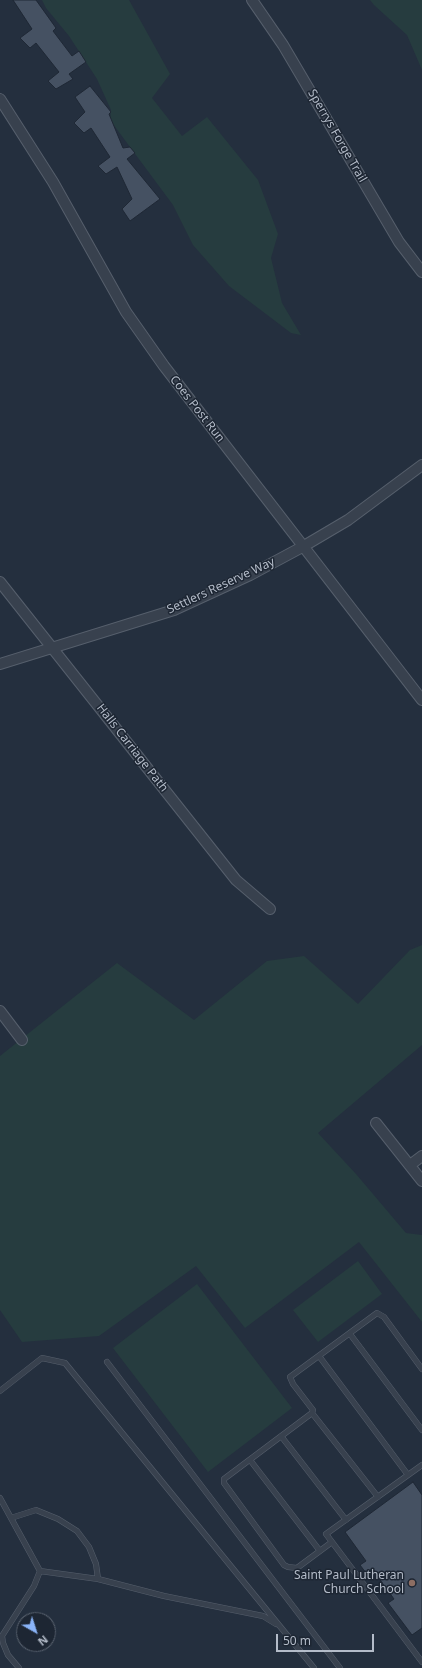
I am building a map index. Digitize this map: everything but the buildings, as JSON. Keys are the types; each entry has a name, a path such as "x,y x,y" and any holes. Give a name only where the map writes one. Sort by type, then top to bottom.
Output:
{"street":[{"name":"Sperrys Forge Trail","path":"252,0 283,45 399,242 422,272"},
{"name":"Coes Post Run","path":"0,99 53,182 126,312 164,366 259,491 304,546 422,700"},
{"name":"Settlers Reserve Way","path":"0,664 174,610 250,575 348,520 422,465"},
{"name":"Halls Carriage Path","path":"0,582 236,880 270,909"},
{"path":"0,1011 22,1040"},
{"path":"376,1123 422,1181"},
{"path":"410,1165 422,1156"}],"lane":[{"path":"378,1496 312,1413 314,1410 293,1384 290,1377 377,1313 381,1314 422,1369"},
{"path":"350,1334 422,1430"},
{"path":"319,1356 408,1475"},
{"path":"0,1391 42,1358 64,1362 314,1668"},
{"path":"107,1362 340,1668"},
{"path":"312,1413 224,1479 224,1483 284,1565 297,1568 332,1542"},
{"path":"281,1436 346,1520"},
{"path":"250,1460 320,1551"},
{"path":"422,1465 326,1534 422,1662"},
{"path":"0,1498 40,1571"},
{"path":"11,1518 36,1510 58,1519 77,1531 89,1547 96,1564 98,1579"},
{"path":"40,1571 98,1579 164,1596 263,1616 280,1627"},
{"path":"18,1668 8,1655 2,1636 34,1586 40,1571"}],"green space":[{"path":"42,0 129,0 170,74 152,98 182,136 207,117 258,180 278,234 271,258 282,303 301,335 291,333 229,286 193,245 173,205 110,120 111,110 97,79 69,36 46,8"},
{"path":"370,0 422,0 422,70 407,35"},
{"path":"422,945 422,1045 318,1133 356,1174 406,1233 422,1235 422,1322 359,1242 245,1328 196,1266 99,1336 22,1342 0,1310 0,1056 117,963 194,1020 267,961 304,956 358,1004 410,950"},
{"path":"358,1261 382,1294 318,1342 293,1310"},
{"path":"197,1284 292,1408 208,1472 113,1348"}],"place":[{"name":"Saint Paul Lutheran Church School","path":"412,1583"}]}
